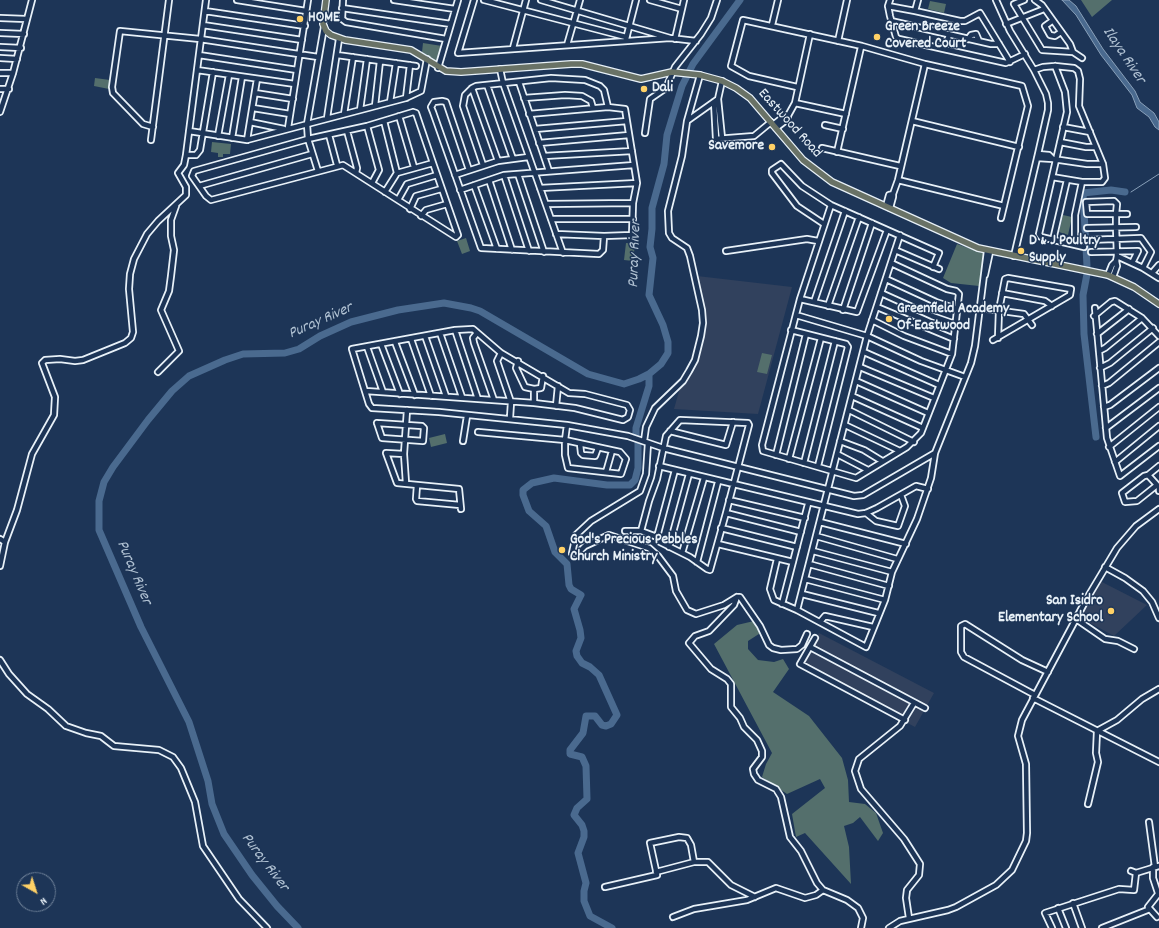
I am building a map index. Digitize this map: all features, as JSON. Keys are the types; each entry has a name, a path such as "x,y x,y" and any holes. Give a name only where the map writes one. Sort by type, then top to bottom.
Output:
{"main road":[{"path":"326,0 324,27 328,33 339,39"},
{"name":"Eastwood Road","path":"339,39 408,48 427,59 438,68 446,71 461,72 577,64 641,79 674,72 700,75 722,81 736,88 750,98 799,156 818,173 832,182 989,252 1110,276 1134,286 1159,304"}],"street":[{"path":"0,111 9,89 32,0"},
{"path":"151,140 169,0"},
{"path":"0,566 5,542 17,510 32,454 54,416 55,398 42,363 45,360 60,359 75,362 83,360 126,343 131,338 133,332 130,282 134,259 147,234 187,192 178,173 184,165 186,155 206,0"},
{"path":"237,0 306,11"},
{"path":"287,129 305,26 308,0"},
{"path":"343,0 342,19 346,22 446,39"},
{"path":"394,0 455,9"},
{"path":"438,68 458,0"},
{"path":"474,0 458,54 626,39 673,38 696,41"},
{"path":"484,0 573,23 626,39"},
{"path":"512,48 526,0"},
{"path":"541,0 577,9 673,38"},
{"path":"567,45 580,0"},
{"path":"626,39 636,0"},
{"path":"650,0 682,9"},
{"path":"673,38 684,0"},
{"path":"645,133 650,99 666,88 674,72 711,18 718,0"},
{"path":"772,25 778,0"},
{"path":"838,41 848,0"},
{"path":"890,0 888,6 891,21 896,37 899,39 1010,62 1024,54"},
{"path":"915,11 918,0"},
{"path":"996,0 1006,24 1034,70 1046,94 1048,102 1048,110 1038,156 1014,256"},
{"path":"1024,0 1014,2 1042,50 1073,52 1082,58"},
{"path":"1035,0 1044,9 1070,44 1073,52"},
{"path":"888,6 962,22 980,13 1010,62"},
{"path":"342,8 451,24"},
{"path":"1006,24 1044,9"},
{"path":"205,11 305,26"},
{"path":"0,18 26,19"},
{"path":"797,87 749,76 731,66 742,22 746,20 772,25 860,46 926,64 1022,86 1028,106 1001,218"},
{"path":"891,21 991,44 999,44"},
{"path":"1052,21 1045,26 1050,35 1055,36 1061,32"},
{"path":"203,25 302,40"},
{"path":"318,171 308,139 307,124 324,27"},
{"path":"153,127 143,124 114,95 112,87 119,32 123,30 200,39 318,57"},
{"path":"0,32 24,34"},
{"path":"722,81 716,100 722,138 754,136 785,121 795,103 797,87 810,34"},
{"path":"945,49 949,34"},
{"path":"327,118 339,39"},
{"path":"837,152 860,46"},
{"path":"0,47 20,48"},
{"path":"199,55 297,70"},
{"path":"337,55 416,66"},
{"path":"344,114 353,57"},
{"path":"0,58 17,59"},
{"path":"360,110 367,59"},
{"path":"189,132 248,140 406,98 421,91 427,59"},
{"path":"375,106 380,61"},
{"path":"390,102 396,63"},
{"path":"888,207 898,180 900,166 926,64"},
{"path":"406,98 410,65"},
{"path":"1034,70 1043,67 1055,66 1078,70 1080,79 1079,106 1103,164 1104,180 1082,182 1052,177"},
{"path":"1055,66 1065,92 1068,106 1038,234 1041,237 1084,247"},
{"path":"500,69 503,83 562,253"},
{"path":"197,70 295,84"},
{"path":"186,155 196,155 199,152 213,72"},
{"path":"0,73 13,73"},
{"path":"218,136 229,75"},
{"path":"700,75 687,120 682,156 668,211 668,228 672,238 684,246 688,252 702,310 702,329 695,360 683,381 655,408 646,427 648,465 642,488 636,494 620,502 591,521 576,535 572,553 579,552 585,546 609,535 649,548 658,556 673,576 676,591 686,610 696,614 724,605 737,597"},
{"path":"232,138 242,77"},
{"path":"483,165 463,106 465,95 472,88 551,78 585,80 600,86 604,90 608,107"},
{"path":"248,140 257,79"},
{"path":"519,82 549,171"},
{"path":"487,85 513,159"},
{"path":"472,88 498,160"},
{"path":"0,89 9,89"},
{"path":"255,93 293,99"},
{"path":"109,99 114,95"},
{"path":"524,98 565,95 582,96 591,101 593,108"},
{"path":"687,120 716,100"},
{"path":"470,170 446,102 434,102 432,107 481,248 599,254 603,250 604,236"},
{"path":"795,103 846,114"},
{"path":"529,114 608,107 625,109 637,184 633,203 632,235 604,236 556,234"},
{"path":"253,108 290,114"},
{"path":"413,112 416,113 458,235 456,237 343,165 337,165 211,200 206,196 192,176 194,171 308,139 367,126 400,116 413,112"},
{"path":"400,116 414,167"},
{"path":"384,121 397,173"},
{"path":"535,129 627,121"},
{"path":"912,121 1019,147"},
{"path":"250,122 287,129"},
{"path":"826,125 843,129"},
{"path":"367,126 379,170 372,183"},
{"path":"1063,126 1090,132"},
{"path":"347,131 357,168 356,173"},
{"path":"328,135 337,165"},
{"path":"539,143 629,135"},
{"path":"1060,142 1086,147 1096,147"},
{"path":"822,148 900,166"},
{"path":"544,156 632,151"},
{"path":"199,186 312,154"},
{"path":"1038,156 1087,164 1103,164"},
{"path":"455,175 498,160 528,157"},
{"path":"386,192 397,173 414,167 433,163"},
{"path":"824,224 797,206 772,173 772,170 779,164 783,165 802,186 832,205 939,253 933,267"},
{"path":"460,190 504,175 634,165"},
{"path":"518,174 544,252"},
{"path":"398,200 406,185 437,175"},
{"path":"504,175 529,250"},
{"path":"489,180 512,250"},
{"path":"898,180 1004,206"},
{"path":"1053,240 1067,180"},
{"path":"1075,245 1075,215 1082,182"},
{"path":"540,188 637,184"},
{"path":"474,185 497,249"},
{"path":"410,209 416,196 442,189"},
{"path":"1110,276 1112,265 1116,256 1117,239 1116,227 1116,214 1116,202 1086,202 1087,214 1116,214 1127,214"},
{"path":"546,204 633,203"},
{"path":"158,372 179,351 161,310 169,291 174,250 171,236 171,220 177,204"},
{"path":"421,216 426,210 447,204"},
{"path":"832,205 818,241 791,330 762,448 763,451 856,478 914,442 923,428 952,354 958,292 936,284 891,263"},
{"path":"814,302 845,211"},
{"path":"828,306 859,217"},
{"path":"551,218 633,219"},
{"path":"843,310 872,223"},
{"path":"1087,228 1136,227"},
{"path":"800,299 855,313 858,311 887,230"},
{"path":"797,610 867,336 900,235"},
{"path":"726,251 807,239 818,241"},
{"path":"1088,240 1142,239 1151,252 1143,268"},
{"path":"895,250 939,269"},
{"path":"1116,256 1138,251 1132,263"},
{"path":"777,559 770,589 774,600 797,610 866,647 884,600 897,559 906,544 928,489 935,453 965,377 975,346 984,277 988,269 989,252"},
{"path":"1091,252 1116,256 1143,268 1159,278"},
{"path":"1152,273 1159,265"},
{"path":"1008,278 1071,289 1070,295 1052,306 996,339 1004,281 1008,278"},
{"path":"886,279 936,302 957,309"},
{"path":"881,292 932,316 955,324"},
{"path":"1002,293 1045,301 1052,306"},
{"path":"1094,316 1113,301 1142,318 1159,336"},
{"path":"877,307 934,332 954,339"},
{"path":"980,308 1024,314 1032,325"},
{"path":"1095,308 1094,316 1099,351 1106,428 1109,446 1120,476 1159,446"},
{"path":"1097,334 1129,309"},
{"path":"796,315 867,336 946,371 965,377"},
{"path":"1099,351 1105,348 1142,318"},
{"path":"872,320 904,336 952,354"},
{"path":"1100,368 1110,363 1153,328"},
{"path":"366,391 534,403 575,408 623,420 628,417 630,410 627,405 585,394 569,392 501,353 473,329 455,330 352,349 369,404 372,408 510,418 567,425 620,436 628,436 663,448 854,496 863,495 935,453"},
{"path":"455,330 478,399"},
{"path":"791,330 846,344 848,347 818,466"},
{"path":"440,333 462,397"},
{"path":"477,333 474,338 474,343 494,400"},
{"path":"776,455 806,334"},
{"path":"425,336 446,396"},
{"path":"789,459 821,338"},
{"path":"411,339 431,396"},
{"path":"804,463 835,341"},
{"path":"395,342 415,395"},
{"path":"1102,386 1109,383 1159,342"},
{"path":"381,344 400,394"},
{"path":"367,347 382,392"},
{"path":"864,352 939,385"},
{"path":"501,353 497,361 511,402 510,418"},
{"path":"518,362 516,368 523,386 534,389 541,388 543,376"},
{"path":"860,367 934,398"},
{"path":"1104,407 1110,405 1159,368"},
{"path":"856,381 928,413"},
{"path":"556,406 558,386"},
{"path":"1106,428 1159,388"},
{"path":"534,389 534,403"},
{"path":"852,396 923,428"},
{"path":"1109,446 1159,407"},
{"path":"406,484 404,454 407,410"},
{"path":"849,410 914,442"},
{"path":"463,441 468,416"},
{"path":"626,532 641,531 657,537 660,542 710,570 749,425 748,423 682,419 670,431 663,448 657,479 641,531"},
{"path":"670,431 726,445 733,422"},
{"path":"377,423 406,425 422,426 424,428 422,441 382,438 377,423"},
{"path":"478,432 565,440 623,454 626,459 621,474 568,468 565,440 567,425"},
{"path":"845,425 900,451"},
{"path":"1115,462 1159,426"},
{"path":"840,441 864,450 882,461"},
{"path":"580,444 581,453 583,455 595,456 598,448"},
{"path":"606,472 612,451"},
{"path":"404,454 386,452 397,483 459,489 461,507 417,501 417,485"},
{"path":"837,454 868,470"},
{"path":"659,466 718,482 849,513 866,513 916,486 928,489"},
{"path":"1158,487 1136,501 1126,503 1122,496 1122,493 1144,476 1148,476 1159,466"},
{"path":"657,537 675,470"},
{"path":"669,547 689,474"},
{"path":"1148,476 1158,487 1159,491"},
{"path":"682,553 704,478"},
{"path":"697,562 718,482"},
{"path":"866,513 876,521 898,526 905,506 901,495"},
{"path":"729,500 805,518"},
{"path":"782,604 808,504"},
{"path":"889,928 910,918 944,912 956,907 996,885 1012,870 1026,841 1027,833 1026,764 1018,736 1022,720 1076,618 1117,548 1133,529 1159,509"},
{"path":"726,513 801,532"},
{"path":"820,522 906,544"},
{"path":"722,528 797,547"},
{"path":"816,536 897,559"},
{"path":"0,539 5,542"},
{"path":"718,544 794,562"},
{"path":"813,551 892,572"},
{"path":"809,564 888,586"},
{"path":"1105,567 1143,590 1152,602 1159,618"},
{"path":"805,579 884,600"},
{"path":"802,594 878,613"},
{"path":"737,597 744,600 764,632 769,645 781,650 794,650 799,648 807,634"},
{"path":"737,597 734,605 709,631 694,636 689,642 711,669 727,679 731,684 730,707 740,718 744,727 757,740 762,751 762,757 753,769 754,774 758,780 776,789 781,797 790,837 801,851 817,883 823,890 847,900 858,908 863,918 861,928"},
{"path":"820,622 825,616 873,627"},
{"path":"1076,618 1105,638 1118,641 1134,649"},
{"path":"1048,672 1022,660 965,624 961,626 961,652 964,657 1097,731 1159,762"},
{"path":"815,638 800,664 905,720"},
{"path":"810,647 925,708"},
{"path":"799,648 806,652"},
{"path":"0,660 9,674 23,690 48,709 66,726 86,733 101,736 114,746 159,750 173,757 180,768 195,802 200,833 206,851 239,899 267,928"},
{"path":"1097,731 1117,720 1142,699 1159,689"},
{"path":"910,918 906,898 907,890 919,875 920,864 904,839 861,789 855,771 859,759 889,736 905,720 914,703"},
{"path":"1088,804 1098,762 1096,753 1097,731"},
{"path":"1149,822 1156,867 1153,878 1159,893 1148,905 1157,917"},
{"path":"605,887 657,875 650,843 679,837 687,838 691,845 694,862"},
{"path":"656,872 694,862 708,862 731,885 755,897"},
{"path":"1131,871 1136,873 1156,867"},
{"path":"1052,928 1045,913 1119,889 1132,892 1136,873"},
{"path":"673,917 694,909 724,905 755,897 776,888 805,898 816,895 823,890"},
{"path":"1073,903 1082,928"},
{"path":"1058,908 1066,928"},
{"path":"1102,928 1150,909"}],"shaded area":[{"path":"1062,0 1069,0 1076,6 1103,49 1135,91 1140,102 1154,113 1159,122 1159,130 1155,127 1149,117 1137,108 1132,95 1101,55 1076,15"},
{"path":"697,276 792,287 758,414 674,409 681,384 697,361 706,327"},
{"name":"San Isidro Elementary School","path":"1100,581 1147,605 1114,636 1079,617"},
{"path":"819,633 934,693 915,727 799,666"}],"green space":[{"path":"1081,0 1112,0 1092,17"},
{"path":"930,1 946,4 944,13 928,9"},
{"path":"423,43 442,46 437,62 422,52"},
{"path":"95,78 110,80 109,89 94,86"},
{"path":"212,142 231,144 230,154 223,154 223,157 218,157 218,153 211,152"},
{"path":"1063,215 1072,217 1068,235 1059,232"},
{"path":"466,238 470,251 462,254 457,241"},
{"path":"626,243 635,244 633,261 624,260"},
{"path":"957,244 985,254 979,286 951,283 943,278"},
{"path":"762,353 772,355 767,374 757,372"},
{"path":"445,434 447,443 431,447 429,438"},
{"path":"754,621 762,632 748,641 748,649 758,660 774,662 783,659 789,669 773,692 809,716 842,758 848,780 849,802 865,804 876,813 883,833 878,841 860,817 853,823 844,826 849,847 851,884 805,833 796,837 792,814 825,788 820,779 787,794 762,777 766,764 772,753 714,644 737,625"}],"waterway":[{"name":"Puray River","path":"298,928 277,906 252,875 224,834 212,804 208,781 189,722 141,627 99,530 99,501 104,482 113,467 148,420 172,391 189,376 225,360 243,354 285,353 299,349 320,336 351,322 398,310 444,303 471,308 480,311 588,374 624,384 649,374 661,364 668,353 668,342 663,325 649,295 653,258 650,247 652,208 664,164 667,135 682,86 693,64 740,0"},
{"path":"1131,192 1159,174"},
{"path":"1087,266 1083,193 1111,190 1125,192"},
{"path":"1087,274 1083,295 1084,334 1096,437"},
{"path":"636,438 636,428 649,386 649,374"},
{"path":"612,928 590,916 584,901 586,883 578,853 584,837 584,831 582,825 574,815 577,808 587,799 586,766 582,757 570,754 570,750 583,733 586,716 595,716 602,725 606,726 611,724 617,715 599,675 590,667 582,663 577,656 576,651 581,638 574,609 581,595 571,589 569,585 567,564 555,552 546,526 529,511 523,495 523,490 532,483 554,478 607,485 630,485 635,480 638,468 638,443"}],"place":[{"name":"HOME","path":"300,19"},
{"name":"Green Breeze Covered Court","path":"877,37"},
{"name":"Dali","path":"644,89"},
{"name":"Savemore","path":"772,147"},
{"name":"D & J Poultry Supply","path":"1021,251"},
{"name":"Greenfield Academy Of Eastwood","path":"889,319"},
{"name":"God's Precious Pebbles Church Ministry","path":"562,550"},
{"name":"San Isidro Elementary School","path":"1111,611"}],"water label":[{"name":"Ilaya River","path":"1123,56"}]}
